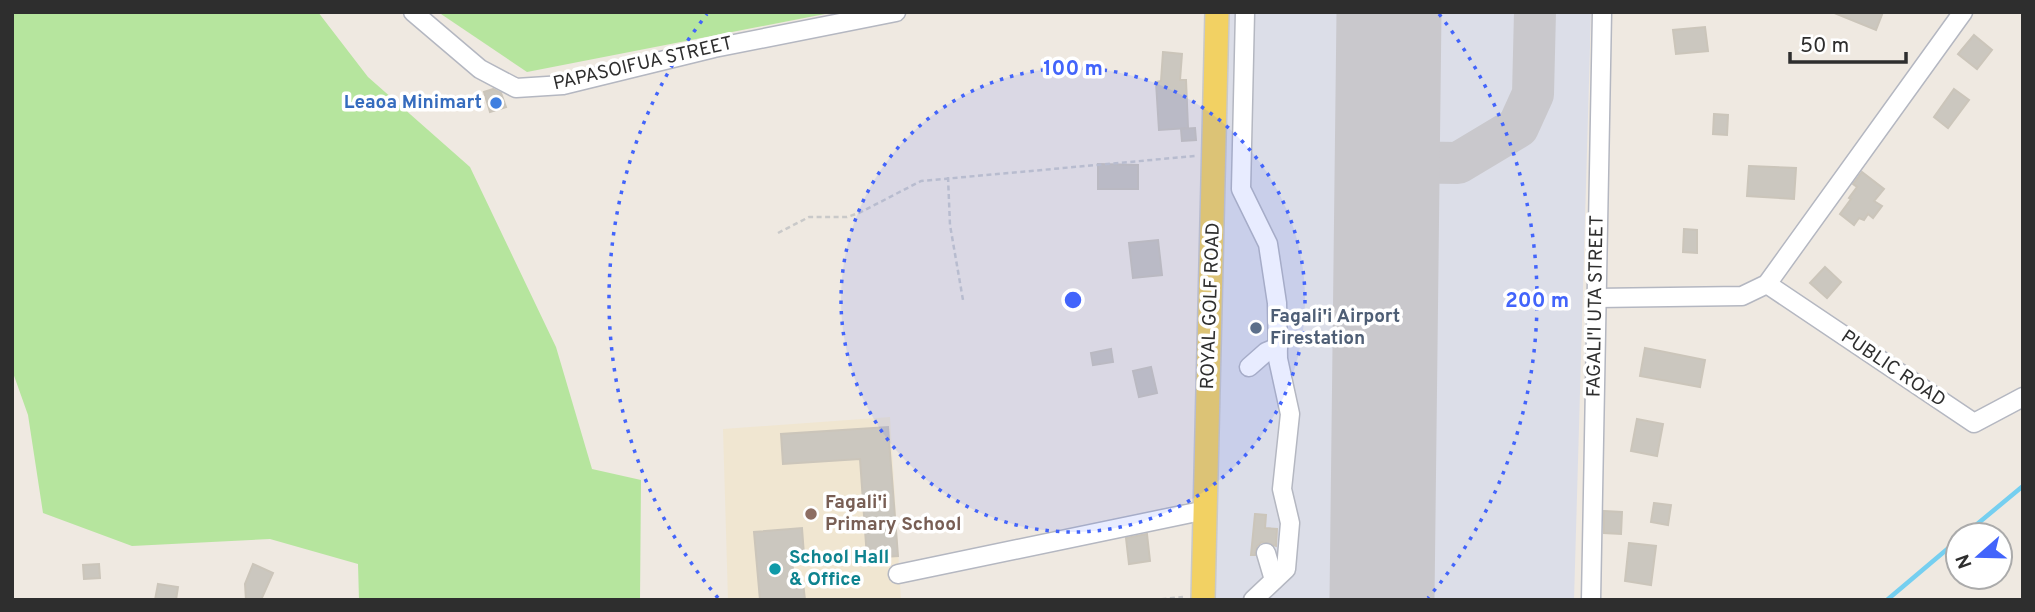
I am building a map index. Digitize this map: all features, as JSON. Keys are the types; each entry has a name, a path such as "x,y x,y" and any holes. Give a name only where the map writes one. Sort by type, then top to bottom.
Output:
{"main road":[{"name":"ROYAL GOLF ROAD","path":"1203,598 1216,154 1217,12"}],"street":[{"name":"PAPASOIFUA STREET","path":"413,12 480,69 516,88 563,85 714,48 896,12"},
{"path":"1245,12 1241,189 1268,244 1277,303 1278,347 1290,414 1282,489 1290,523 1286,569 1253,600"},
{"name":"FAGALI'I UTA STREET","path":"1591,600 1602,12"},
{"path":"1596,298 1742,296 1767,284 1963,12"},
{"name":"PUBLIC ROAD","path":"1767,284 1974,423 2023,397"},
{"path":"1249,367 1266,352 1278,347"},
{"path":"898,574 1206,510"},
{"path":"1266,553 1274,580"}],"path":[{"path":"778,233 809,217 847,217 908,186 948,177 1216,154"},
{"path":"948,177 950,225 962,300"},
{"path":"1153,600 1203,598"}],"shaded area":[{"path":"1226,12 1591,12 1574,600 1215,600"},
{"name":"Fagali'i Primary School","path":"890,417 901,600 728,600 723,429"}],"green space":[{"path":"12,12 318,12 368,77 470,167 556,347 592,469 641,480 640,600 359,600 358,564 270,539 132,546 43,513 28,415 12,370"},
{"path":"438,12 835,12 527,72"}],"building":[{"path":"1832,12 1883,12 1876,30"},
{"path":"1705,27 1708,51 1676,54 1673,30"},
{"path":"1974,35 1992,50 1977,69 1958,54"},
{"path":"1163,52 1182,54 1180,80 1186,80 1188,128 1159,130 1156,82 1161,81"},
{"name":"Leaoa Minimart","path":"493,89 501,93 506,107 490,112 484,92"},
{"path":"1954,89 1969,100 1948,128 1934,117"},
{"path":"1714,114 1728,115 1727,135 1713,134"},
{"path":"1195,128 1196,140 1182,141 1181,129"},
{"path":"1098,164 1138,165 1138,189 1098,189"},
{"path":"1749,166 1796,168 1794,199 1747,196"},
{"path":"1862,172 1884,189 1874,201 1882,206 1873,218 1868,214 1864,220 1859,218 1854,225 1840,214 1851,199 1849,198 1857,187 1853,184"},
{"path":"1684,229 1697,230 1697,253 1683,252"},
{"path":"1158,240 1162,275 1133,278 1129,243"},
{"path":"1825,267 1841,282 1827,298 1810,283"},
{"path":"1645,348 1705,360 1700,387 1640,376"},
{"path":"1111,349 1113,362 1093,365 1091,353"},
{"path":"1151,367 1157,393 1139,397 1133,371"},
{"path":"1637,419 1663,424 1657,456 1631,451"},
{"path":"888,427 898,556 867,558 860,459 783,464 781,434"},
{"path":"1654,503 1671,505 1668,525 1651,522"},
{"path":"1604,511 1622,512 1621,534 1604,533"},
{"path":"1255,514 1266,515 1265,528 1277,529 1276,546 1262,542 1257,546 1255,555 1251,555"},
{"name":"School Hall & Office","path":"802,528 804,555 792,556 794,583 803,582 805,600 760,600 754,532"},
{"path":"1147,534 1150,561 1129,564 1126,538"},
{"path":"1629,543 1656,546 1651,585 1625,581"},
{"path":"99,564 100,578 84,579 83,565"},
{"path":"253,564 273,573 261,600 246,600 245,584"},
{"path":"158,584 178,587 176,600 155,600"}],"waterway":[{"path":"1981,521 2023,486"},
{"path":"1887,600 1944,552"}],"taxiway":[{"path":"1389,162 1458,163 1518,127 1533,94 1535,12"}],"runway":[{"path":"1382,600 1389,12"}],"place":[{"name":"Leaoa Minimart","path":"496,103"},
{"name":"Fagali'i Airport Firestation","path":"1256,328"},
{"name":"Fagali'i Primary School","path":"811,514"},
{"name":"School Hall & Office","path":"775,569"}]}
